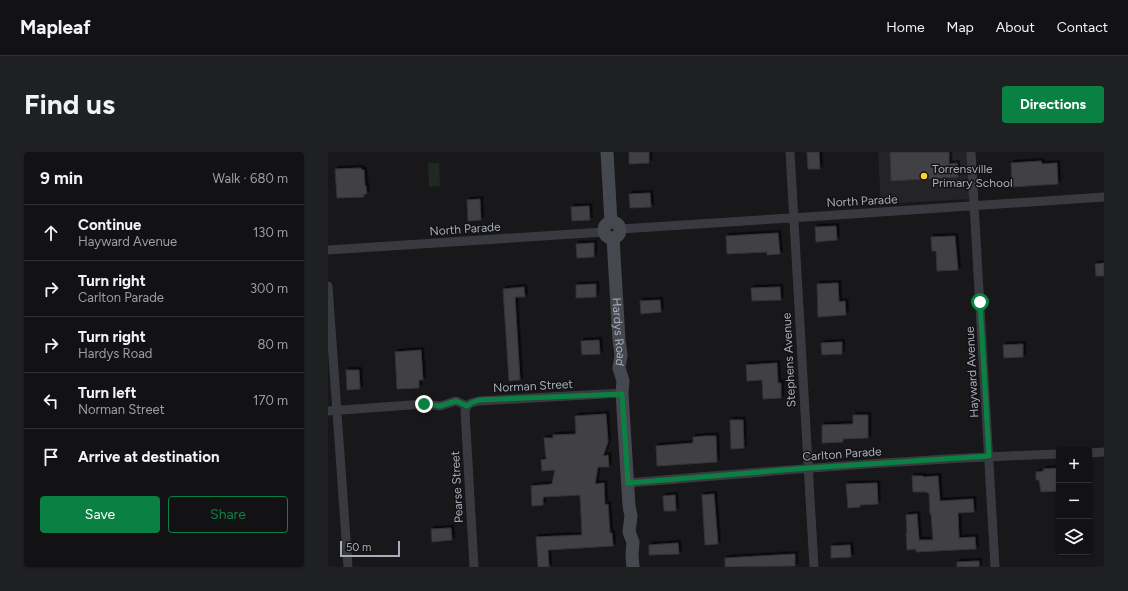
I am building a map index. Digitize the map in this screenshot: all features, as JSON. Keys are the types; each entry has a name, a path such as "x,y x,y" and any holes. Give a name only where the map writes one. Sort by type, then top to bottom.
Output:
{"street":[{"name":"Hardys Road","path":"607,152 621,355 619,368 623,381 622,394 629,506 631,516 629,532 633,542 632,567"},
{"name":"Stephens Avenue","path":"790,152 814,567"},
{"name":"Hayward Avenue","path":"971,152 996,567"},
{"name":"North Parade","path":"328,250 1104,197"},
{"path":"328,286 332,411 348,567"},
{"name":"Norman Street","path":"332,411 424,404 440,406 456,401 467,406 479,400 622,394"},
{"name":"Pearse Street","path":"467,406 464,411 474,567"},
{"path":"1092,453 1104,452"},
{"name":"Carlton Parade","path":"628,483 808,468 989,456 1056,454"}],"shaded area":[{"name":"Torrensville Primary School","path":"878,152 967,152 970,199 881,204"},
{"path":"428,163 439,163 440,186 429,187"}],"building":[{"path":"629,152 649,152 649,163 629,164"},
{"path":"807,152 819,152 820,169 808,169"},
{"path":"890,152 949,152 949,164 957,163 958,177 891,181"},
{"path":"1041,161 1042,164 1057,163 1058,184 1012,187 1011,163"},
{"path":"361,168 364,170 367,194 364,194 364,197 337,198 335,169"},
{"path":"650,193 651,207 630,208 629,194"},
{"path":"480,199 481,220 468,221 467,200"},
{"path":"589,206 590,220 572,221 571,207"},
{"path":"836,226 837,240 816,242 815,227"},
{"path":"778,233 780,254 767,255 767,252 727,254 726,236"},
{"path":"955,236 958,270 937,271 936,251 932,251 931,237"},
{"path":"594,243 594,257 577,258 576,244"},
{"path":"1104,263 1104,276 1096,276 1095,264"},
{"path":"838,283 839,302 845,301 846,315 818,317 817,284"},
{"path":"596,284 596,297 576,298 576,285"},
{"path":"524,287 525,297 515,297 520,380 509,381 503,289"},
{"path":"780,287 781,300 752,301 751,288"},
{"path":"660,300 661,312 641,314 640,301"},
{"path":"599,340 600,354 582,355 581,341"},
{"path":"842,342 842,354 822,355 821,343"},
{"path":"1023,344 1023,357 1004,358 1003,345"},
{"path":"421,350 423,380 419,380 419,388 397,389 395,352"},
{"path":"777,363 778,383 781,383 781,398 763,399 762,380 747,381 746,365"},
{"path":"346,370 359,370 360,389 347,390"},
{"path":"606,414 608,442 603,456 608,455 609,467 598,467 595,484 604,483 605,505 608,504 610,533 612,533 613,546 548,550 549,567 538,567 536,537 582,535 580,495 543,497 543,505 532,506 531,486 552,484 555,470 542,471 541,460 546,459 544,438 553,438 553,435 576,434 575,416"},
{"path":"853,415 868,415 868,438 843,439 843,442 822,443 822,425 853,424"},
{"path":"730,420 743,420 744,448 731,449"},
{"path":"716,436 717,462 657,466 656,446 693,443 693,437"},
{"path":"1056,468 1056,491 1041,492 1039,480 1036,480 1036,472 1044,471 1043,469"},
{"path":"912,476 938,476 940,501 973,499 974,512 958,513 959,538 975,537 976,549 916,552 916,549 907,550 906,515 917,514 919,540 933,540 929,493 913,492"},
{"path":"877,483 878,504 860,505 860,507 848,508 846,484"},
{"path":"714,494 718,544 705,545 702,495"},
{"path":"675,495 676,511 664,511 663,496"},
{"path":"451,528 452,540 432,542 431,529"},
{"path":"678,543 679,554 649,555 649,545"},
{"path":"850,545 851,557 831,558 831,546"},
{"path":"795,554 795,566 725,567 725,558"},
{"path":"979,561 979,567 957,567 957,562"}],"place":[{"name":"Torrensville Primary School","path":"924,176"}],"route":[{"path":"424,404 440,406 456,401 467,406 479,400 622,394 628,483 808,468 989,456 980,302"}]}
